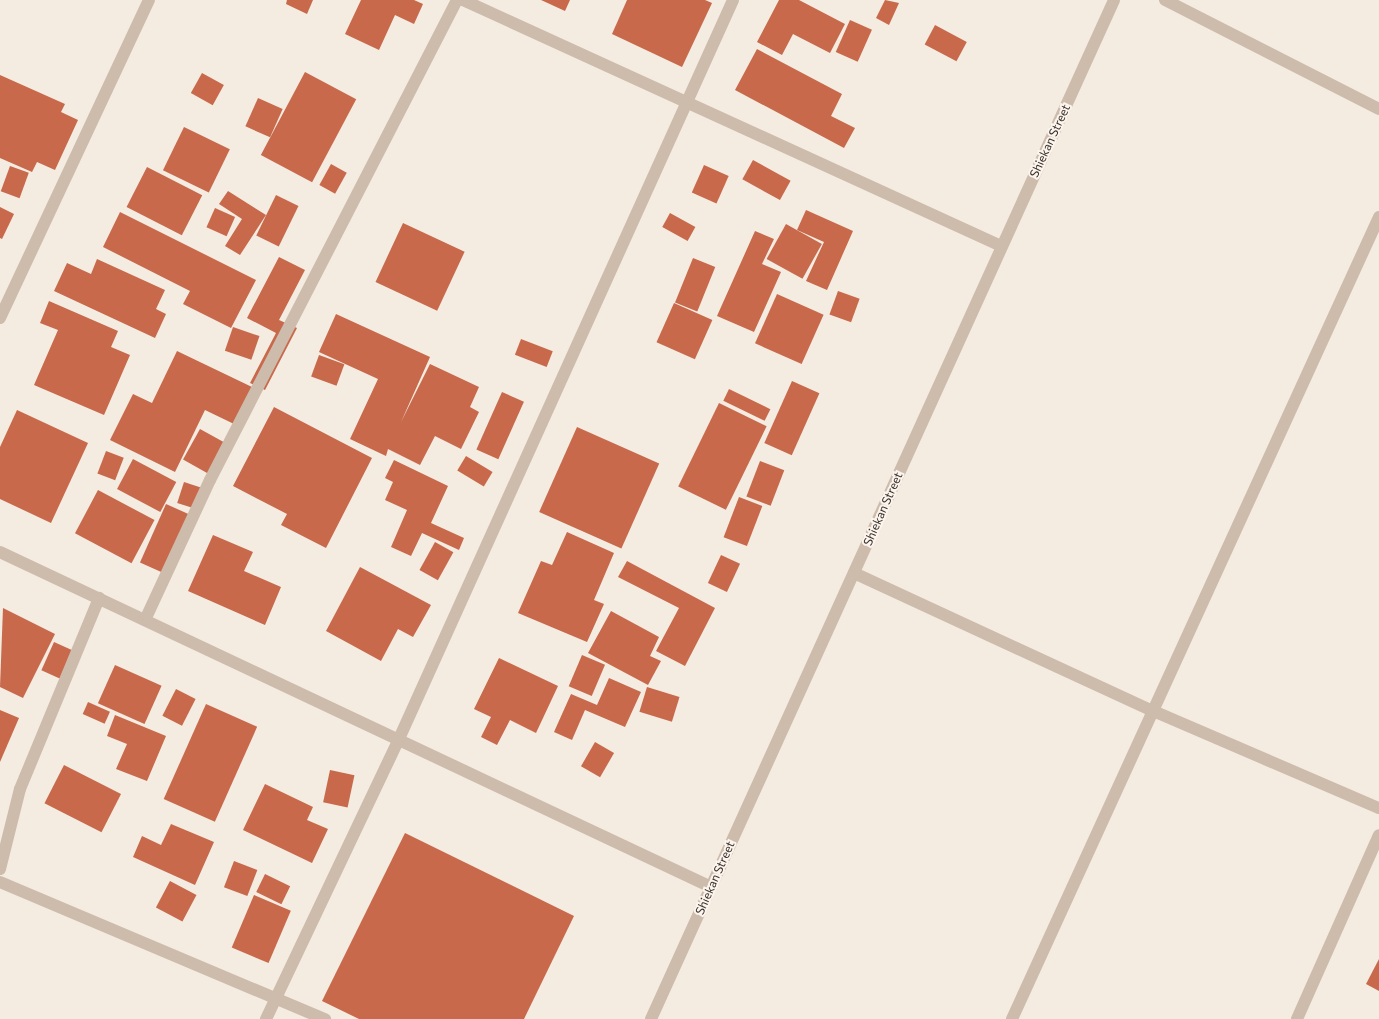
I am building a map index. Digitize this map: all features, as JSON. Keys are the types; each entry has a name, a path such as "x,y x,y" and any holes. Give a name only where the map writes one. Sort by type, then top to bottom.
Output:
{"street":[{"path":"0,318 149,0"},
{"path":"146,620 210,480 458,0"},
{"path":"463,0 1001,246"},
{"path":"266,1019 398,741 732,0"},
{"name":"Shiekan Street","path":"652,1019 1114,0"},
{"path":"1166,0 1379,109"},
{"path":"1012,1019 1151,710 1379,217"},
{"path":"0,552 711,887"},
{"path":"854,573 1151,710 1379,808"},
{"path":"0,869 20,789 99,598"},
{"path":"1297,1019 1379,835"},
{"path":"0,882 276,996 325,1019"}],"building":[{"path":"287,0 313,0 307,14 286,4"},
{"path":"361,0 414,0 423,4 414,24 395,15 379,50 345,34"},
{"path":"541,0 570,0 565,11"},
{"path":"627,0 705,0 712,3 682,67 612,34"},
{"path":"779,0 799,0 845,24 830,53 793,34 782,55 757,42"},
{"path":"885,0 899,3 889,25 876,18"},
{"path":"850,20 872,30 858,62 836,52"},
{"path":"935,25 967,42 956,61 925,44"},
{"path":"757,49 842,94 831,116 855,128 844,148 735,90"},
{"path":"305,72 356,99 312,182 261,155"},
{"path":"202,73 224,85 213,105 191,93"},
{"path":"0,75 65,104 61,112 78,120 55,170 37,162 32,172 0,158"},
{"path":"258,98 283,109 270,137 245,126"},
{"path":"184,127 230,149 209,192 163,170"},
{"path":"753,160 791,181 780,200 742,179"},
{"path":"331,164 347,173 335,194 319,185"},
{"path":"704,165 729,176 716,203 692,192"},
{"path":"10,166 29,173 20,198 1,191"},
{"path":"147,167 202,195 182,235 127,207"},
{"path":"228,191 266,215 240,255 225,246 242,219 219,204"},
{"path":"276,195 298,206 279,246 256,235"},
{"path":"0,207 14,214 2,239 0,238"},
{"path":"215,208 235,217 227,236 206,227"},
{"path":"806,210 853,231 827,290 806,281 824,242 797,230"},
{"path":"120,212 256,280 231,328 183,304 190,291 103,247"},
{"path":"670,213 695,227 688,241 662,227"},
{"path":"403,223 465,252 437,311 376,282"},
{"path":"786,224 822,244 802,279 767,259"},
{"path":"755,231 774,239 762,264 781,272 754,332 717,316"},
{"path":"279,257 305,270 279,320 297,328 265,390 250,383 276,333 247,318"},
{"path":"693,258 715,267 697,311 675,303"},
{"path":"97,259 165,290 156,309 166,314 155,338 54,291 67,263 91,274"},
{"path":"838,291 860,299 851,322 829,314"},
{"path":"777,294 824,315 802,364 755,343"},
{"path":"49,301 118,331 111,347 130,355 104,415 34,385 58,330 40,323"},
{"path":"674,303 712,320 695,359 657,342"},
{"path":"336,314 430,357 401,422 430,364 479,387 470,407 479,412 461,449 435,436 420,465 388,449 386,456 350,439 378,379 319,352"},
{"path":"233,327 259,336 251,360 225,351"},
{"path":"521,339 553,351 547,367 515,355"},
{"path":"177,351 252,387 234,424 205,410 175,472 110,440 133,394 152,403"},
{"path":"319,355 344,364 337,386 311,377"},
{"path":"792,381 819,393 792,455 764,443"},
{"path":"729,389 770,409 765,421 723,401"},
{"path":"502,392 524,402 498,459 476,450"},
{"path":"719,403 767,426 726,510 678,487"},
{"path":"274,407 372,458 326,548 281,525 287,514 233,486"},
{"path":"17,410 88,443 51,523 0,499 0,447"},
{"path":"577,427 659,464 621,549 539,512"},
{"path":"200,429 225,443 208,474 183,460"},
{"path":"106,451 124,458 115,480 97,473"},
{"path":"466,456 493,472 484,487 457,471"},
{"path":"133,459 176,482 160,512 117,489"},
{"path":"394,460 448,486 431,523 464,538 459,550 422,533 411,556 391,547 407,510 385,500 393,482 385,478"},
{"path":"760,461 784,470 771,506 746,496"},
{"path":"184,482 203,488 196,509 177,503"},
{"path":"98,490 155,520 132,563 75,533"},
{"path":"739,497 762,506 747,546 724,537"},
{"path":"166,504 193,516 167,575 140,562"},
{"path":"567,532 614,553 594,600 604,604 587,642 518,613 541,561 552,565"},
{"path":"213,535 253,552 244,571 281,587 265,625 188,591"},
{"path":"435,542 453,552 438,580 419,570"},
{"path":"721,555 740,564 727,592 708,583"},
{"path":"627,561 715,608 685,666 656,651 679,608 618,577"},
{"path":"360,567 431,605 413,637 398,629 381,661 326,631"},
{"path":"3,608 55,634 23,698 0,687"},
{"path":"611,611 659,637 650,656 661,661 648,685 588,653"},
{"path":"54,642 72,650 60,678 41,670"},
{"path":"582,655 605,665 592,696 569,686"},
{"path":"499,658 558,686 536,733 510,720 497,745 481,737 491,717 474,709"},
{"path":"115,665 162,686 145,724 98,703"},
{"path":"609,678 641,692 625,727 585,710 572,740 554,732 571,694 597,705"},
{"path":"647,687 680,697 672,722 639,712"},
{"path":"176,689 196,699 182,726 162,716"},
{"path":"88,702 110,712 105,724 83,714"},
{"path":"206,704 257,727 215,822 164,799"},
{"path":"0,710 19,718 0,762"},
{"path":"115,715 166,736 147,781 116,769 127,744 107,736"},
{"path":"595,742 614,753 600,777 581,766"},
{"path":"64,765 121,794 102,832 44,803"},
{"path":"330,770 354,775 348,807 323,802"},
{"path":"265,784 313,807 307,820 328,829 312,863 243,830"},
{"path":"171,824 214,842 195,885 133,857 142,836 161,845"},
{"path":"405,833 574,916 524,1019 359,1019 322,1001"},
{"path":"234,861 257,870 247,896 224,887"},
{"path":"265,874 290,886 281,904 256,892"},
{"path":"170,881 196,895 182,922 156,907"},
{"path":"254,895 291,911 269,963 232,947"},
{"path":"1379,959 1379,991 1366,984"}]}
